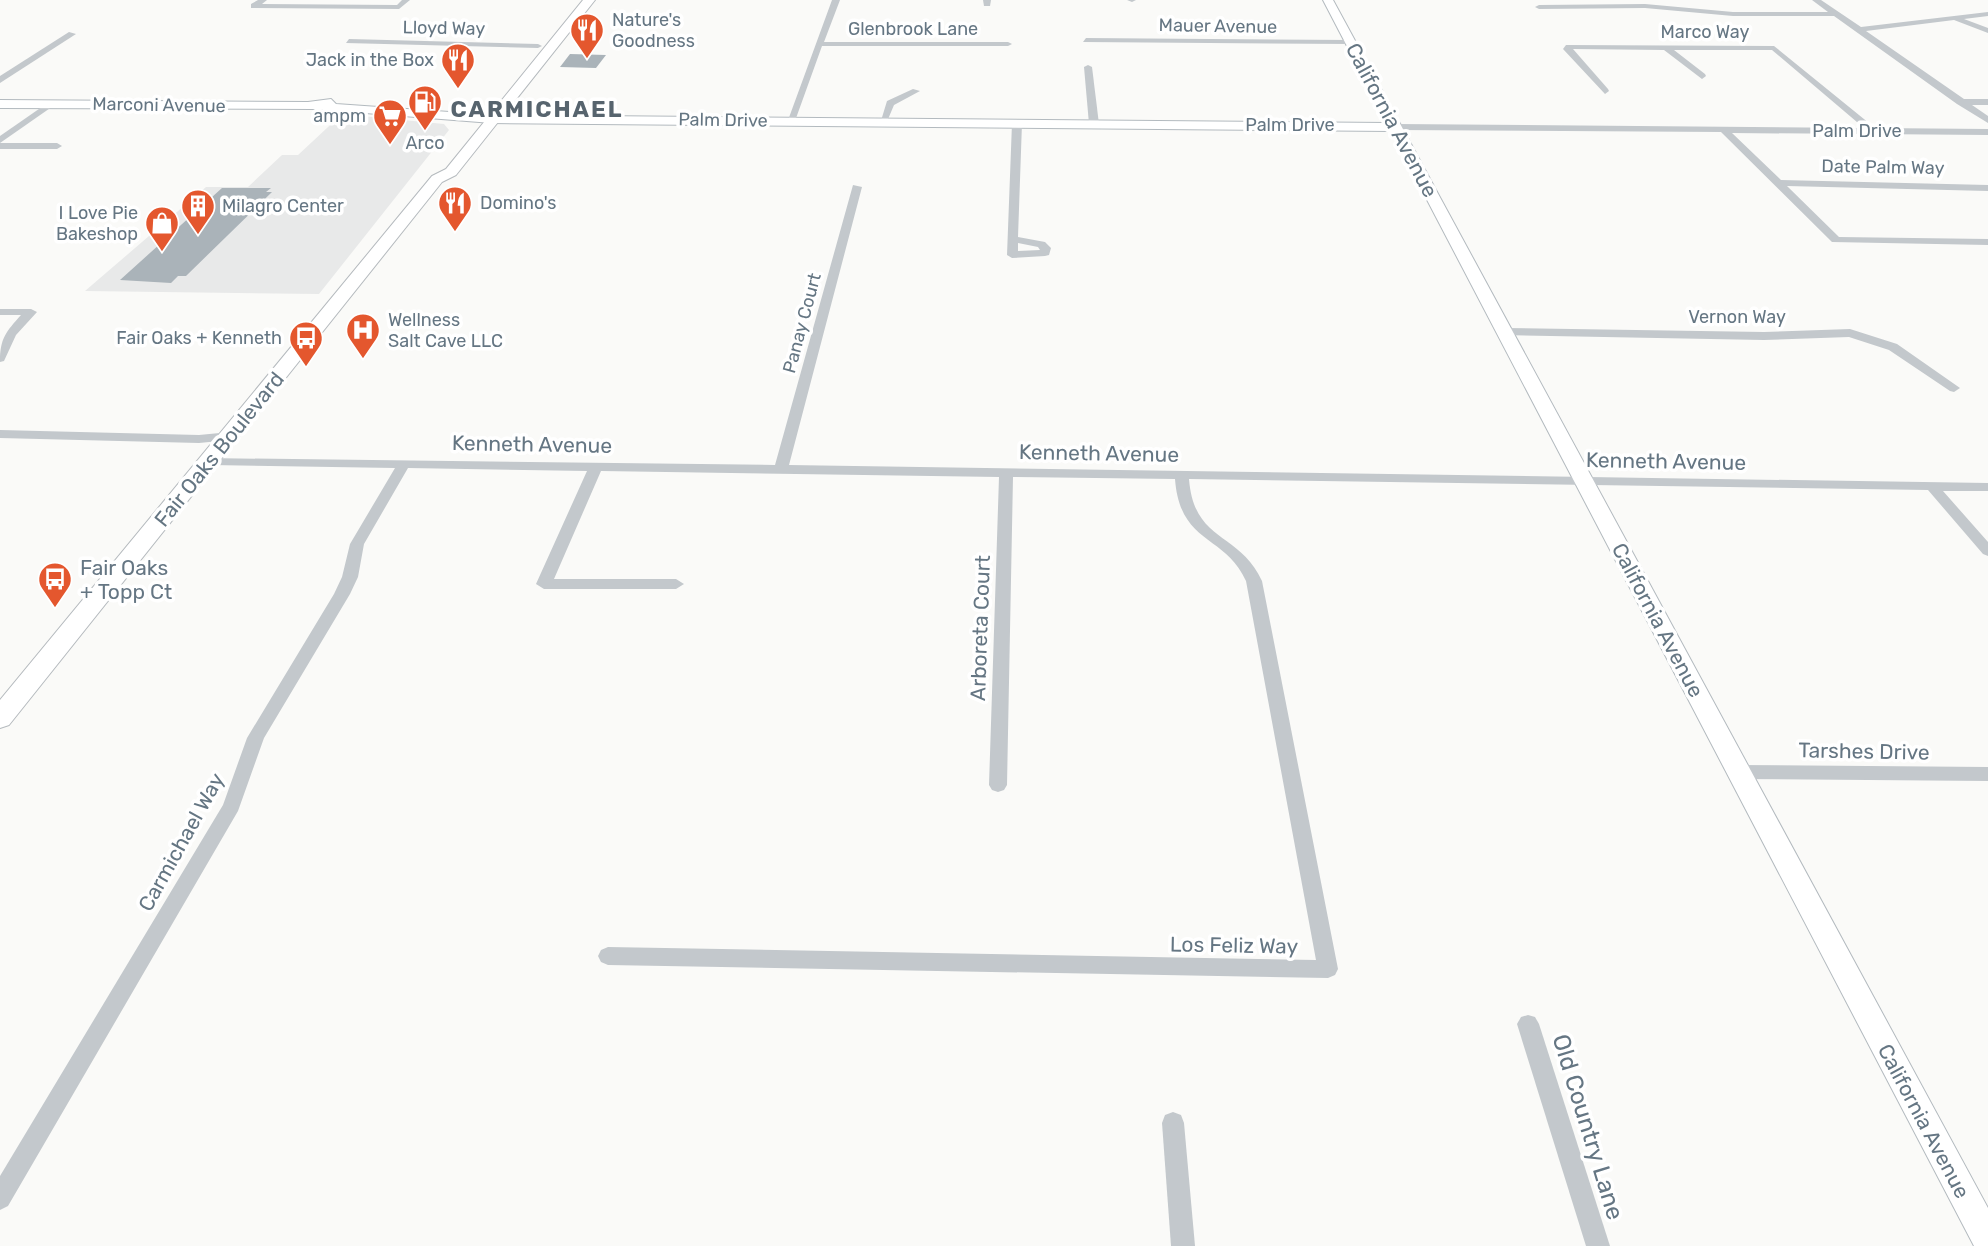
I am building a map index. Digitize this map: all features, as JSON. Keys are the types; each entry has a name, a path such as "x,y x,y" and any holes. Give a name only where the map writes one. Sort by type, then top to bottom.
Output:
{"main road":[{"name":"Fair Oaks Boulevard","path":"543,48 576,0"},
{"name":"Fair Oaks Boulevard","path":"0,718 437,179 451,172 487,116 543,48 589,0"}],"street":[{"path":"263,0 254,6 398,7 406,0"},
{"path":"790,121 836,0"},
{"name":"California Avenue","path":"1328,0 1988,1240"},
{"path":"1685,0 1689,10"},
{"path":"1816,1 1988,120"},
{"path":"1539,7 1631,6 1733,14 1837,15"},
{"path":"1859,30 1988,14"},
{"path":"1955,19 1988,31"},
{"path":"0,80 72,34"},
{"name":"Mauer Avenue","path":"1086,40 1350,43"},
{"name":"Lloyd Way","path":"349,41 543,48"},
{"name":"Glenbrook Lane","path":"818,44 1008,44"},
{"name":"Marco Way","path":"1605,91 1566,47 1774,48 1873,131"},
{"path":"1667,48 1703,76"},
{"path":"1088,67 1094,124"},
{"path":"883,122 890,103 916,92"},
{"path":"1960,102 1988,102"},
{"name":"Marconi Avenue","path":"0,104 317,106 487,116"},
{"path":"0,140 52,104"},
{"name":"Palm Drive","path":"487,116 1988,132"},
{"path":"1013,239 1017,123"},
{"path":"1724,130 1836,240 1988,242"},
{"path":"0,146 57,146"},
{"name":"Date Palm Way","path":"1778,183 1988,188"},
{"name":"Panay Court","path":"781,469 856,187"},
{"path":"0,312 31,312 11,334 0,358"},
{"name":"Vernon Way","path":"1505,332 1764,336 1850,333 1893,347 1954,388"},
{"path":"0,434 199,439 230,436"},
{"name":"Kenneth Avenue","path":"210,461 1988,486"},
{"name":"Carmichael Way","path":"0,1198 232,806 256,737 342,594 364,528 404,464"},
{"path":"596,466 544,584 676,584"},
{"name":"Arboreta Court","path":"998,785 1006,472"},
{"name":"Los Feliz Way","path":"608,956 1328,969 1254,581 1236,553 1194,522 1187,508 1182,475"},
{"path":"1931,486 1988,551"},
{"name":"Tarshes Drive","path":"1738,772 1988,774"},
{"name":"Old Country Lane","path":"1528,1024 1598,1246"},
{"path":"1173,1124 1183,1246"}],"shaded area":[{"path":"342,114 444,124 449,130 319,294 85,291 206,187 248,187 282,155 298,155"}],"building":[{"name":"Nature's Goodness","path":"570,54 606,55 596,68 560,67"},
{"name":"Milagro Center","path":"222,188 271,188 266,192 272,192 186,276 178,276 171,283 120,280"}],"place":[{"name":"Nature's Goodness","path":"587,60"},
{"name":"Jack in the Box","path":"458,90"},
{"name":"Arco","path":"425,132"},
{"name":"ampm","path":"390,146"},
{"name":"Domino's","path":"455,233"},
{"name":"Milagro Center","path":"198,236"},
{"name":"I Love Pie Bakeshop","path":"162,253"},
{"name":"Wellness Salt Cave LLC","path":"363,360"},
{"name":"Fair Oaks + Kenneth","path":"306,368"},
{"name":"Fair Oaks + Topp Ct","path":"55,609"}],"district":[{"name":"CARMICHAEL","path":"537,109"}]}
